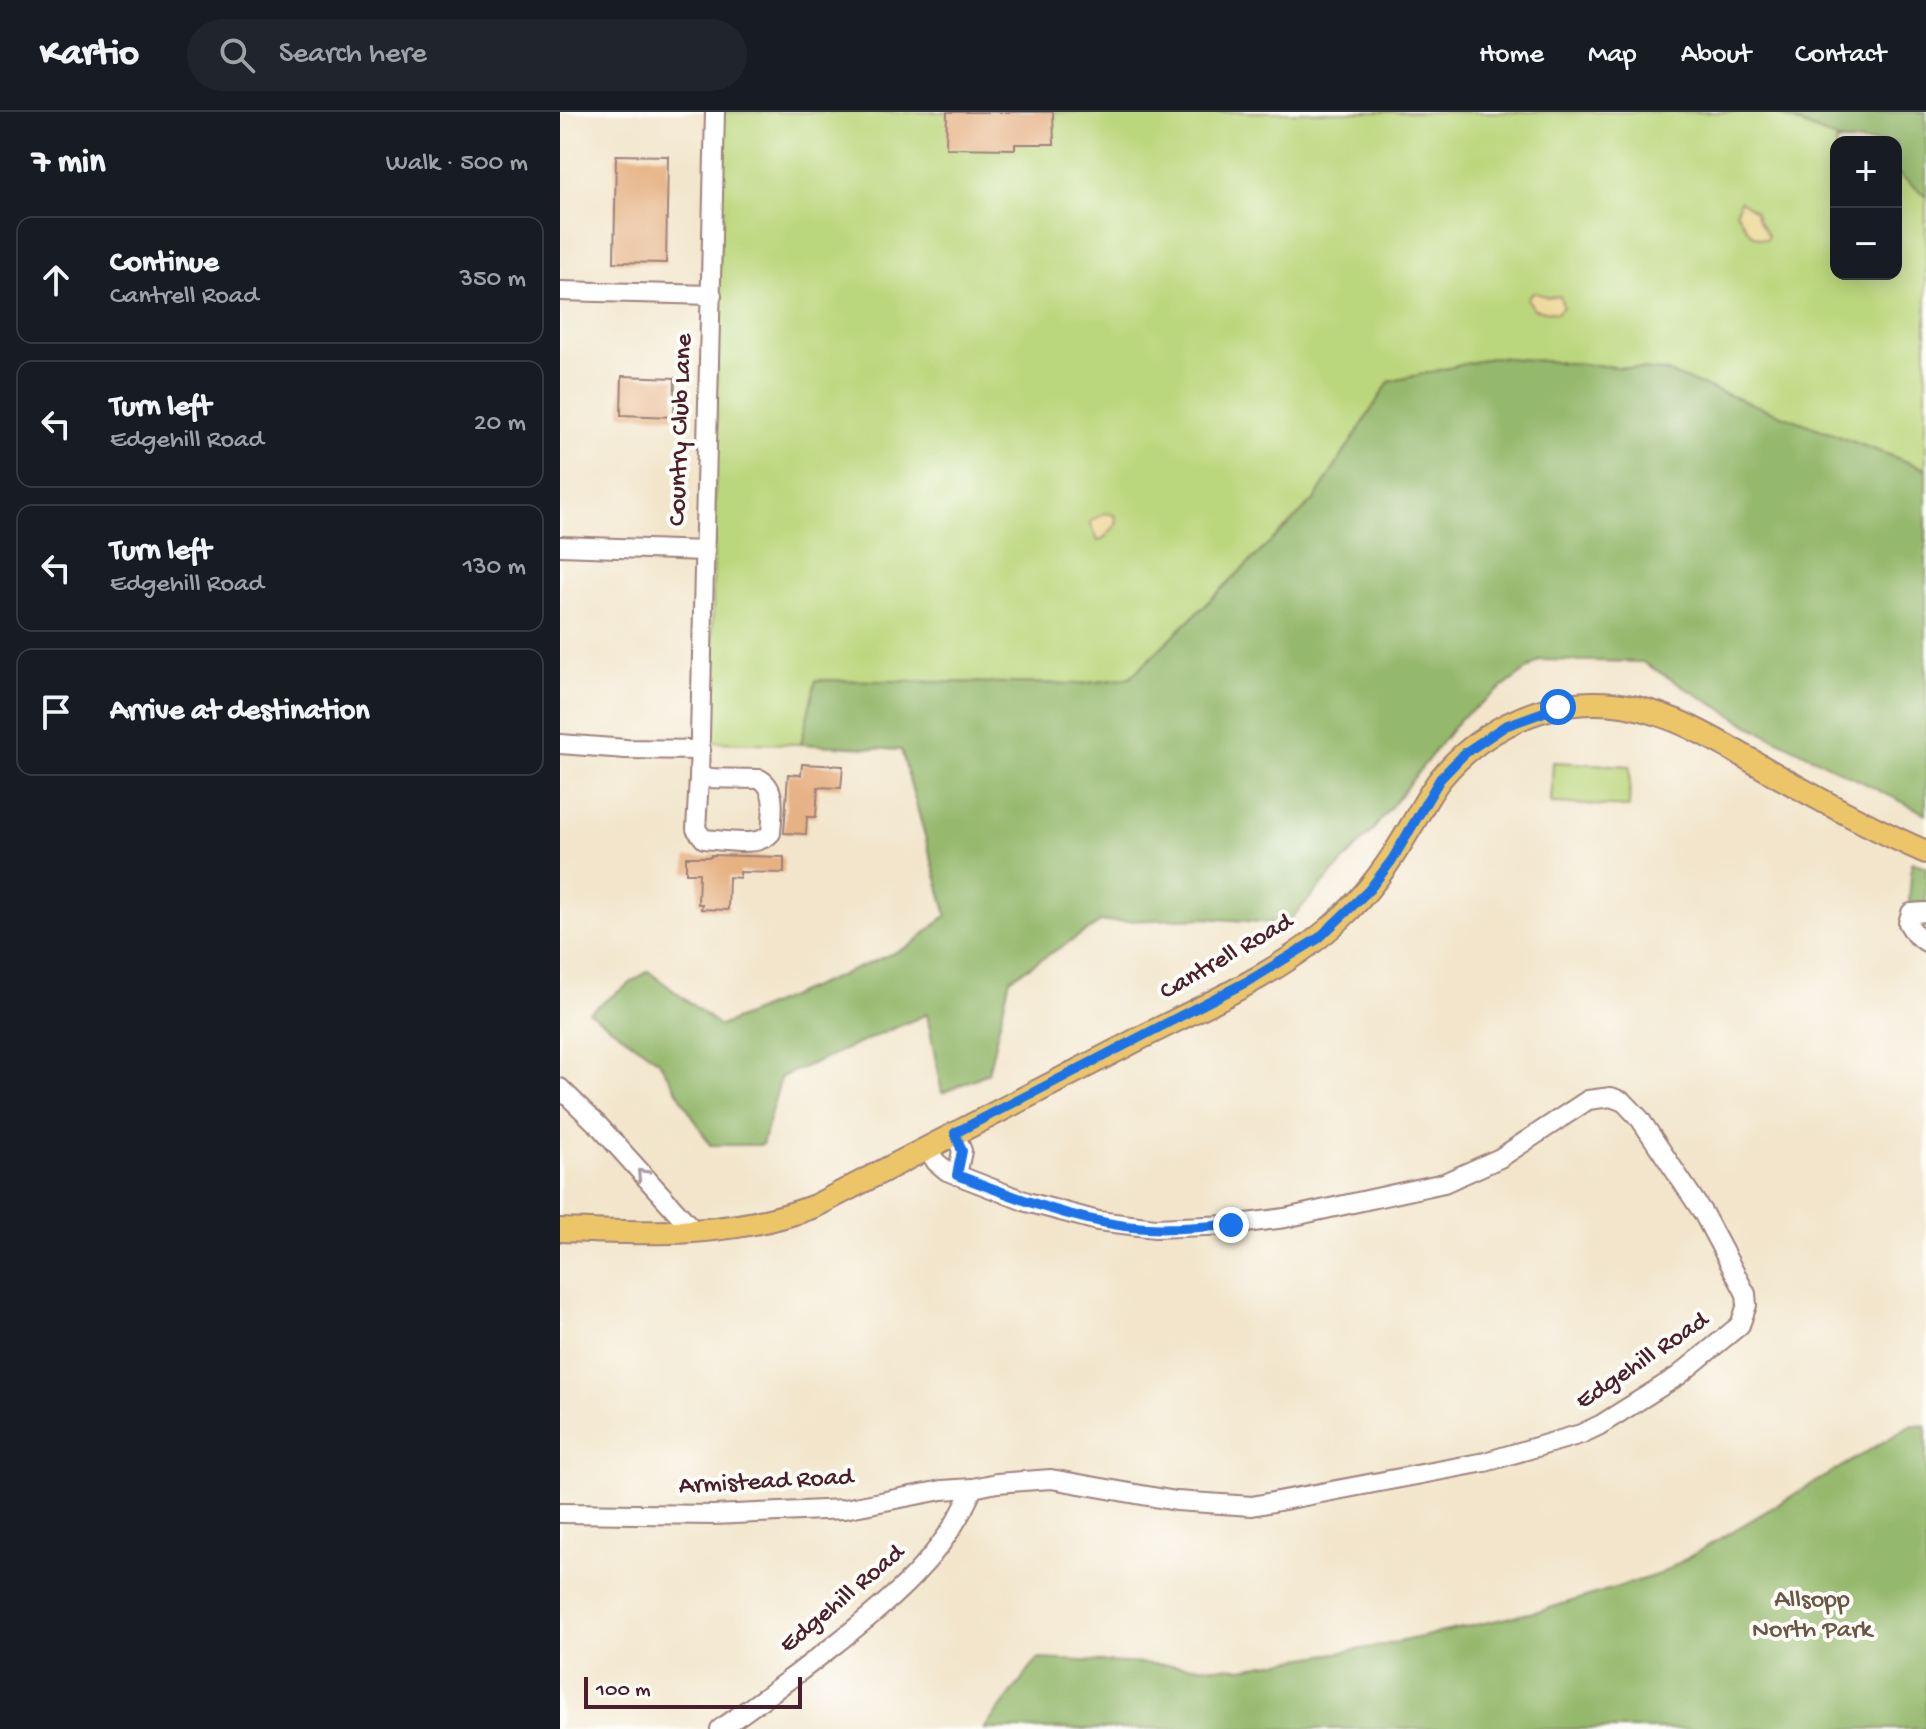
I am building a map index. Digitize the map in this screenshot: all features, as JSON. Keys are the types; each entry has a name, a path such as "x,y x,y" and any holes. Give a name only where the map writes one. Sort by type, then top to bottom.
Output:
{"main road":[{"name":"Cantrell Road","path":"560,1230 695,1232 755,1225 815,1206 928,1149 1252,979 1319,938 1369,890 1392,860 1440,779 1465,753 1505,726 1558,707 1602,703 1629,706 1670,717 1852,817 1926,852"}],"street":[{"name":"Country Club Lane","path":"699,778 760,779 766,782 772,792 769,837 760,841 704,839 696,829 699,778 701,750 715,112"},
{"path":"560,291 712,295"},
{"path":"560,546 705,551"},
{"path":"560,744 701,750"},
{"path":"1926,912 1911,913 1908,923 1915,934 1926,942"},
{"path":"560,1088 600,1127 695,1232"},
{"name":"Edgehill Road","path":"720,1729 795,1676 882,1607 912,1579 953,1530 973,1488 1051,1479 1176,1501 1252,1506 1485,1462 1552,1444 1600,1425 1710,1352 1740,1325 1747,1305 1743,1286 1715,1234 1656,1142 1632,1109 1624,1102 1608,1097 1588,1100 1500,1158 1444,1183 1285,1218 1231,1225 1155,1228 1098,1221 1027,1202 957,1175 940,1167 928,1149"},
{"path":"955,1133 962,1151 957,1175"},
{"name":"Armistead Road","path":"560,1513 713,1515 844,1509 942,1490 973,1488"}],"green space":[{"path":"722,112 1773,112 1830,136 1830,280 1902,280 1902,177 1926,196 1926,469 1664,371 1495,357 1389,382 1314,500 1129,678 1079,684 816,680 801,744 710,742"},
{"path":"1773,112 1926,112 1926,196 1902,177 1902,136 1830,136"},
{"path":"1495,357 1664,371 1926,469 1926,814 1752,727 1642,662 1540,660 1460,719 1372,831 1286,924 1204,918 1101,922 1010,979 988,1073 942,1093 927,1014 781,1077 762,1145 710,1145 659,1061 589,1012 648,971 720,1026 910,946 947,915 901,750 801,744 816,680 1079,684 1130,678 1314,500 1389,382"},
{"path":"1553,762 1630,766 1629,807 1551,803"},
{"path":"1912,862 1926,867 1926,905 1909,902"},
{"name":"Allsopp North Park","path":"1912,1425 1926,1426 1926,1729 984,1729 1038,1659 1241,1668 1380,1646 1543,1610 1660,1574"}],"sand":[{"path":"1740,201 1755,211 1768,235 1767,239 1756,237 1745,227 1736,212"},
{"path":"1533,292 1548,297 1560,296 1563,307 1557,313 1534,309 1527,298"},
{"path":"1105,513 1115,515 1117,524 1098,541 1090,522"}],"building":[{"path":"947,112 1053,112 1054,144 1015,144 1015,149 946,148"},
{"path":"616,155 668,156 666,263 614,262"},
{"path":"622,376 675,378 674,417 621,415"},
{"path":"802,764 843,766 841,788 818,787 816,817 807,817 806,834 784,833 788,774 801,775"},
{"path":"686,857 784,857 784,873 740,872 740,878 729,877 728,910 701,909 702,904 698,904 699,873 686,873"}],"route":[{"path":"1231,1225 1127,1226 1027,1202 957,1175 962,1151 955,1133 1252,979 1319,938 1369,890 1392,860 1440,779 1465,753 1505,726 1558,707"}]}
